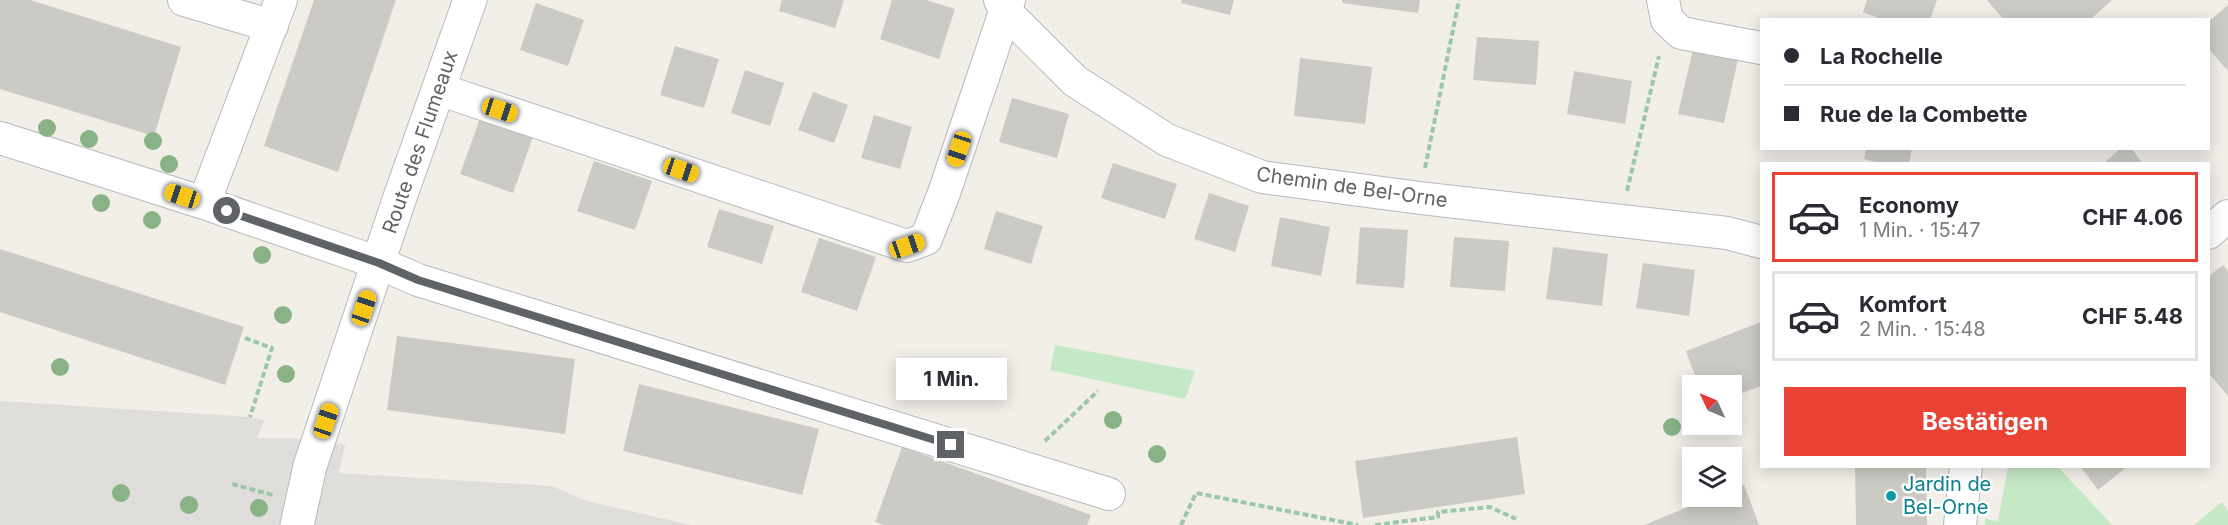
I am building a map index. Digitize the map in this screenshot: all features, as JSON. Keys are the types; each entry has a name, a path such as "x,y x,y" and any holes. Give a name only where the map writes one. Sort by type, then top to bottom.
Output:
{"street":[{"path":"184,0 277,13 204,203"},
{"name":"Route des Flumeaux","path":"297,525 310,466 399,200 470,0"},
{"path":"438,89 907,246 926,239 944,193 1005,4 974,0"},
{"name":"Chemin de Bel-Orne","path":"1005,4 1075,81 1167,140 1262,177 1420,198 1727,233 1760,242"},
{"path":"1665,10 1681,33 1760,48"},
{"path":"0,138 204,203 379,263 418,280 1109,494"},
{"path":"2210,230 2228,216"},
{"path":"1960,525 1966,468"}],"path":[{"path":"1424,175 1459,0"},
{"path":"1620,221 1665,10"},
{"path":"245,338 272,348 250,417"},
{"path":"1018,466 1098,391"},
{"path":"232,484 279,497"},
{"path":"1181,525 1197,493 1358,525"},
{"path":"1375,525 1438,517 1438,512 1490,507 1516,519"}],"shaded area":[{"path":"0,401 250,417 264,420 257,438 290,438 345,445 339,473 552,486 587,501 691,525 0,525"}],"green space":[{"path":"1055,345 1195,371 1185,399 1050,370"},
{"path":"2008,468 2059,468 2112,525 1985,525 1985,519 1998,521"},
{"path":"2222,502 2228,511 2228,525 2194,525"}],"building":[{"path":"0,0 30,0 181,47 154,136 0,89"},
{"path":"314,0 396,0 338,172 264,146"},
{"path":"782,0 844,0 835,28 779,11"},
{"path":"892,0 926,0 955,9 939,59 880,39"},
{"path":"1182,0 1234,0 1230,15 1181,3"},
{"path":"1342,0 1420,0 1418,13 1342,3"},
{"path":"1867,0 1937,0 1931,18 1878,18 1863,12"},
{"path":"1987,0 2112,0 2092,18 2002,18"},
{"path":"536,3 584,20 568,66 520,50"},
{"path":"2228,5 2228,71 2210,50 2210,20"},
{"path":"1477,37 1539,41 1536,85 1473,80"},
{"path":"675,46 719,59 704,108 660,95"},
{"path":"1693,49 1738,59 1724,123 1678,114"},
{"path":"1300,58 1372,67 1365,124 1294,116"},
{"path":"745,70 784,83 770,126 731,113"},
{"path":"1574,71 1632,81 1625,124 1567,114"},
{"path":"813,92 848,105 834,143 798,130"},
{"path":"1012,98 1069,114 1057,158 999,142"},
{"path":"874,115 912,127 900,169 861,158"},
{"path":"480,118 533,137 513,193 460,174"},
{"path":"1866,150 1912,150 1909,162 1877,162 1864,159"},
{"path":"2119,150 2132,150 2142,162 2105,162"},
{"path":"594,161 652,181 635,230 577,211"},
{"path":"1113,163 1177,184 1165,219 1101,198"},
{"path":"1209,193 1249,206 1235,252 1194,239"},
{"path":"719,209 774,226 762,264 707,247"},
{"path":"996,211 1043,226 1031,264 984,249"},
{"path":"1280,217 1330,227 1321,276 1271,266"},
{"path":"1360,227 1408,230 1404,288 1356,284"},
{"path":"1454,237 1509,241 1505,291 1450,287"},
{"path":"819,238 876,257 857,311 801,292"},
{"path":"1553,247 1608,254 1602,306 1546,299"},
{"path":"0,249 244,327 225,385 0,312"},
{"path":"1643,263 1695,270 1689,316 1636,308"},
{"path":"2223,265 2228,271 2228,396 2210,374 2210,275"},
{"path":"1760,322 1760,386 1742,393 1742,375 1695,375 1686,351"},
{"path":"397,336 575,359 565,434 387,410"},
{"path":"639,384 819,429 802,495 623,451"},
{"path":"1517,437 1525,494 1363,518 1355,461"},
{"path":"902,447 1091,515 1087,525 884,525 875,522"},
{"name":"Jardin de Bel-Orne","path":"1855,468 1926,468 1927,525 1856,525"},
{"path":"2082,468 2126,468 2098,490"},
{"path":"1744,485 1759,525 1644,525 1688,507 1742,507 1742,486"}],"place":[{"name":"Jardin de Bel-Orne","path":"1891,496"}],"route":[{"path":"227,211 379,263 418,280 951,445"}]}
